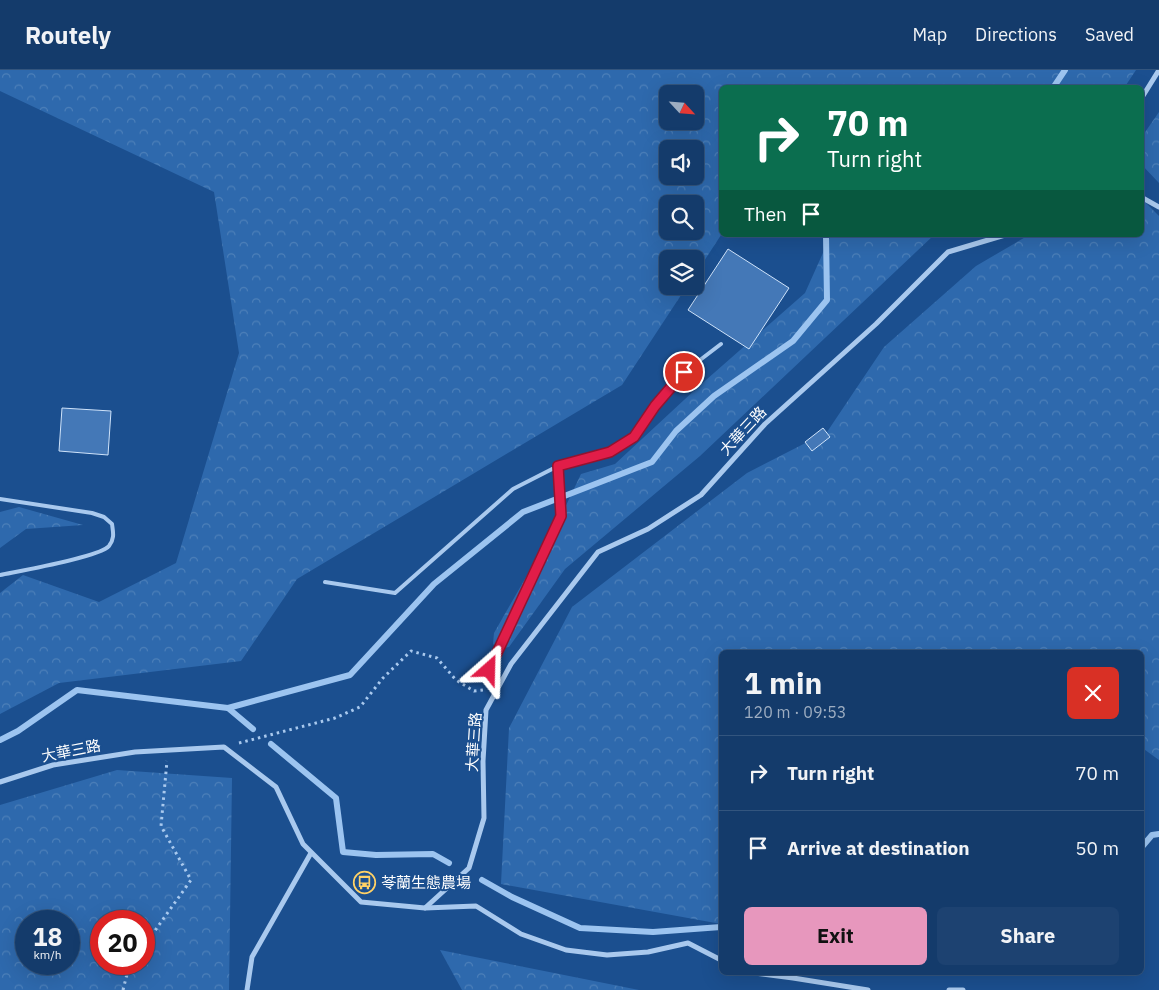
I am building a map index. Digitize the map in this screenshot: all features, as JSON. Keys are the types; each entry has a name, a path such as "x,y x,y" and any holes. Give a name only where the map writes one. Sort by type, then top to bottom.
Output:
{"street":[{"path":"1144,94 1158,70"},
{"path":"1144,199 1159,207"},
{"name":"大華三路","path":"425,908 469,868 484,818 483,761 486,710 511,664 598,552 648,528 701,495 765,424 876,324 948,252 998,237"},
{"path":"224,747 276,787 303,844 361,902 425,908 476,906 521,934 566,950 607,955 648,952 688,943 719,959"},
{"name":"大華三路","path":"0,782 53,765 135,752 224,747"},
{"path":"247,990 252,957 311,853"},
{"path":"770,975 868,990"},
{"path":"949,990 963,990"}],"lane":[{"path":"325,582 395,593 513,489 558,466 610,452 634,437 655,406 684,372 721,344"},
{"path":"498,689 489,670 561,516 558,466"},
{"path":"0,499 92,512 104,517 112,524 114,536 108,547 92,555 0,576"}],"path":[{"path":"224,747 335,718 360,707 383,678 411,651 437,658 456,680 474,691 498,689"},
{"path":"155,931 191,880 161,826 168,750"},
{"path":"123,990 127,975"}],"green space":[{"path":"0,70 1136,70 1126,85 719,85 720,237 704,261 704,250 659,250 659,295 681,295 622,385 297,579 241,661 59,683 0,714 0,593 23,575 99,602 176,563 239,353 214,192 0,91"},
{"path":"1159,112 1159,183 1144,167 1144,134"},
{"path":"1144,201 1159,216 1159,760 1144,749 1144,650 719,650 719,924 501,884 509,728 572,607 747,473 827,432 884,347 976,266 1026,237 1144,237"},
{"path":"830,237 932,237 700,456 565,569 509,647 498,649 493,644 494,633 561,516 581,474 615,464 698,387 805,293"},
{"path":"19,507 83,525 26,529 0,548 0,512"},
{"path":"117,770 232,778 229,990 0,990 0,805"},
{"path":"440,950 639,990 462,990"}],"building":[{"path":"728,249 789,288 749,349 688,310 698,295 704,295 704,286"},
{"path":"62,408 111,411 108,455 59,451"},
{"path":"823,428 830,437 812,451 805,442"}],"waterway":[{"path":"1055,85 1065,70"},
{"path":"228,708 350,675 434,584 523,512 652,462 676,431 714,396 793,341 827,300 826,237"},
{"path":"0,740 18,731 77,690 228,708 253,729"},
{"path":"271,744 336,798 343,852 376,855 433,854 449,863"},
{"path":"1144,844 1152,835 1159,834"},
{"path":"482,880 512,897 580,928 653,932 719,927"}],"place":[{"name":"苓蘭生態農場","path":"365,883"}],"route":[{"path":"489,670 561,516 558,466 610,452 634,437 655,406 684,372"}]}
